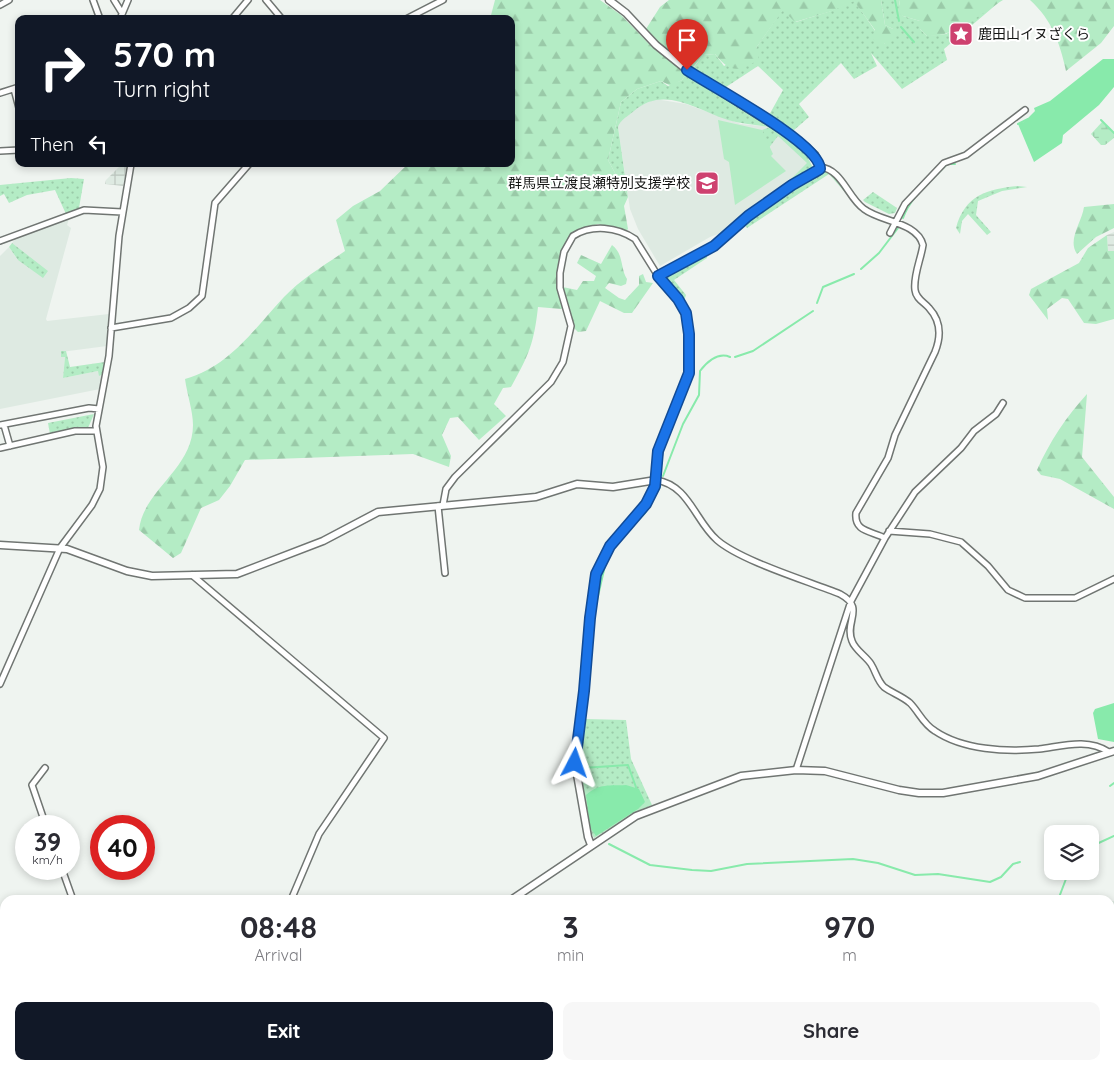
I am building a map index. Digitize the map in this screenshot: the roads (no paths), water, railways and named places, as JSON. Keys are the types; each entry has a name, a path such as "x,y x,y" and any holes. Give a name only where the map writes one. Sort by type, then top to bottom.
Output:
{"street":[{"path":"0,4 9,0"},
{"path":"93,0 99,15"},
{"path":"114,0 122,13"},
{"path":"122,13 128,0"},
{"path":"235,15 248,0"},
{"path":"266,0 279,15"},
{"path":"414,15 443,0"},
{"path":"609,0 626,13 656,45 687,70 799,141 814,155 820,167"},
{"path":"0,93 15,88"},
{"path":"890,232 896,224 905,204 944,163 966,155 1025,110"},
{"path":"0,151 15,150"},
{"path":"0,684 60,548 92,505 100,489 103,467 96,431 109,361 122,212 130,167"},
{"path":"111,328 171,318 189,308 202,296 217,199 246,167"},
{"path":"820,167 831,169 864,209 912,231 922,240 924,245 915,290 918,298 936,318 939,337 935,352 895,435 888,458 856,513 856,522 863,531 884,538"},
{"path":"658,276 714,246 748,216 792,185 818,172 820,167"},
{"path":"0,242 84,210 122,212"},
{"path":"445,572 441,505 446,489 456,476 551,382 563,362 571,326 560,288 560,273 564,252 573,236 601,227 636,238 658,276 678,299 686,313 689,334 689,366 684,388 658,451 656,480 646,504 610,546 596,574 575,763 588,837 592,845"},
{"path":"796,770 851,602 884,538 915,492 952,459 971,433 992,418 1003,403"},
{"path":"10,446 2,425 89,408 99,409"},
{"path":"0,448 75,431 96,431"},
{"path":"0,545 60,548 120,568 152,576 237,574 323,541 378,512 536,497 577,484 613,487 656,480 668,483 679,491 719,542 751,558 840,594 851,602 854,608 850,637 854,644 872,665 883,686 910,703 919,717 936,732 963,744 991,749 1038,749 1086,744 1096,745 1112,752"},
{"path":"890,531 930,534 961,542 988,566 1008,590 1024,598 1075,598 1114,579"},
{"path":"192,575 384,738 320,834 293,895"},
{"path":"519,895 592,845 652,808 728,780 796,770 825,771 919,793 944,793 1038,776 1112,752"},
{"path":"42,815 32,788 33,783 45,768"},
{"path":"66,880 71,895"}],"waterway":[{"path":"895,0 899,21"},
{"path":"901,27 914,42"},
{"path":"1018,124 1028,119"},
{"path":"1101,120 1114,133"},
{"path":"903,218 906,210 922,189 947,164 955,164"},
{"path":"861,269 879,253 898,228"},
{"path":"817,303 823,287 854,274"},
{"path":"735,357 753,351 813,311"},
{"path":"663,476 683,424 699,395 700,371 709,361 717,357 730,357"},
{"path":"626,532 645,513 660,487"},
{"path":"609,554 615,545"},
{"path":"586,710 593,618 606,561"},
{"path":"582,768 628,765 637,790"},
{"path":"1110,786 1114,783"},
{"path":"1099,843 1114,836"},
{"path":"609,844 650,865 711,871 747,864 853,859 878,863 915,875 938,874 990,882 1001,877 1013,864 1020,862"},
{"path":"1060,895 1066,880"}],"place":[{"name":"鹿田山イヌざくら","path":"961,34"},
{"name":"群馬県立渡良瀬特別支援学校","path":"707,183"}]}
